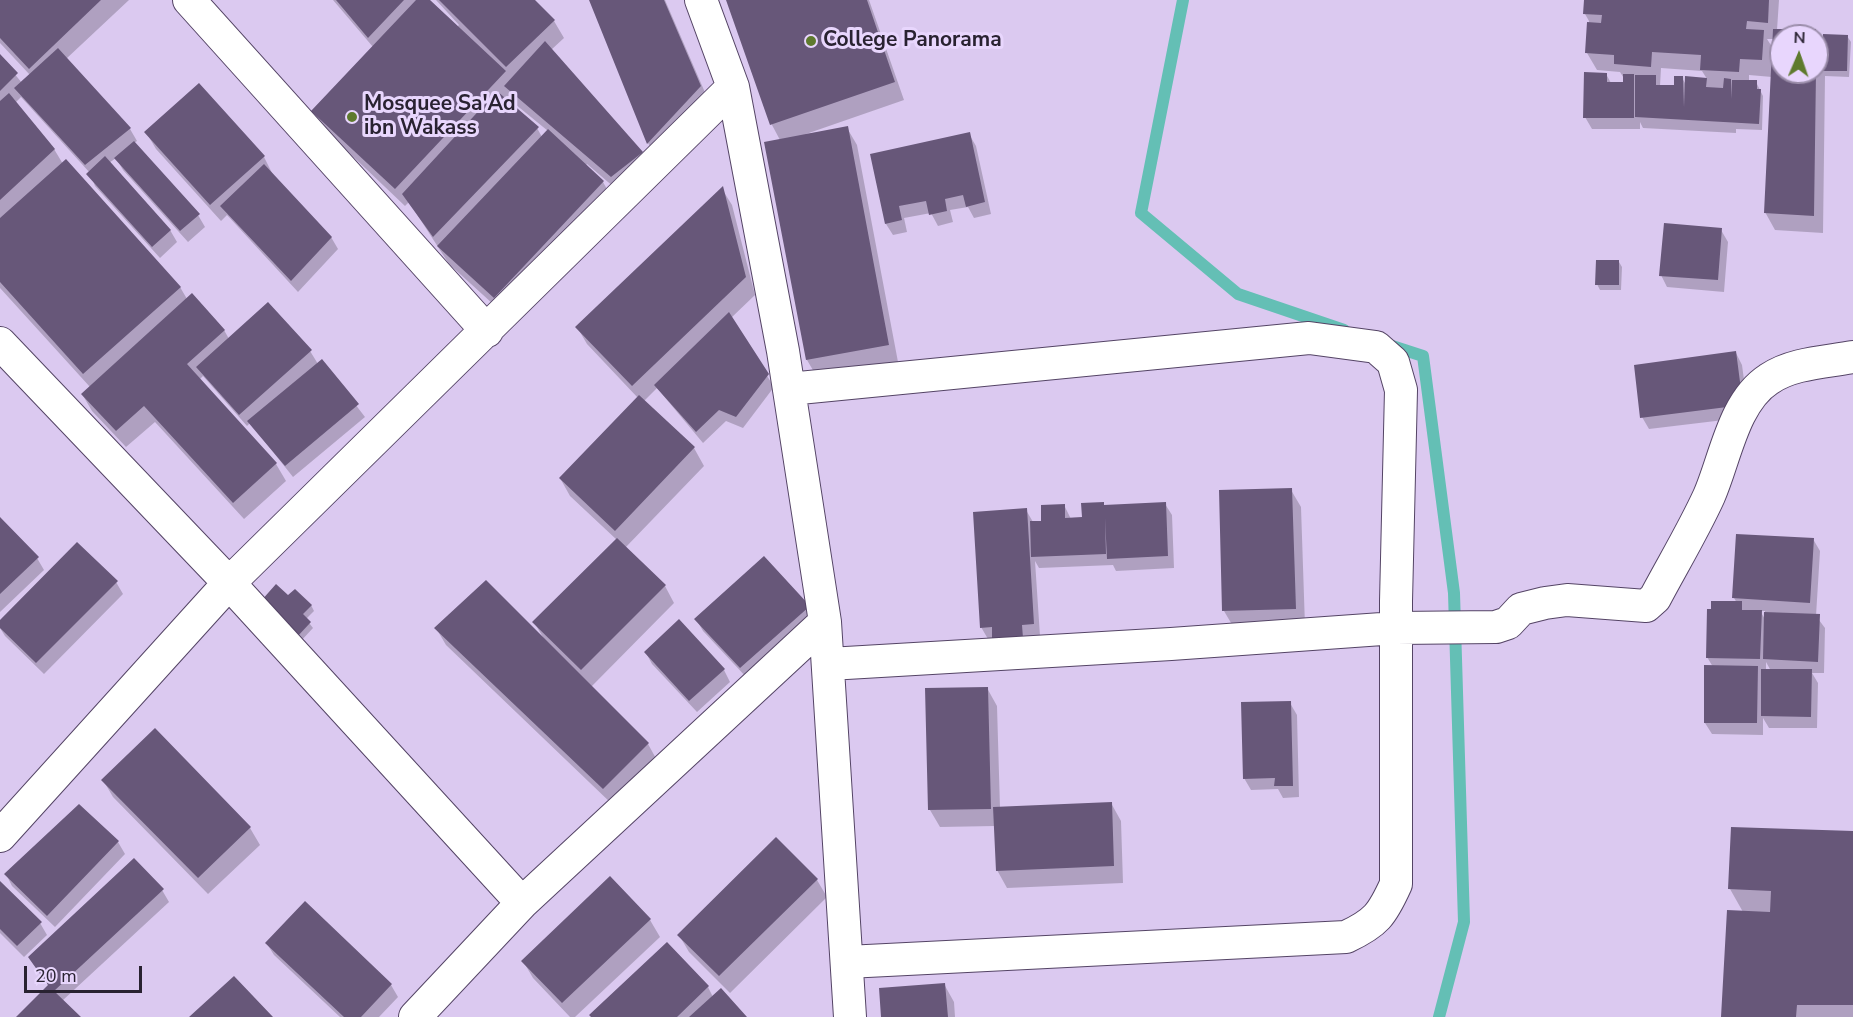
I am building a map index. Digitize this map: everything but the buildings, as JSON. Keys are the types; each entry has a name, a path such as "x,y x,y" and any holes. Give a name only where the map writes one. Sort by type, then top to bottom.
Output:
{"street":[{"path":"189,0 487,332"},
{"path":"701,0 733,87 789,389 825,622 850,1017"},
{"path":"0,836 229,583 487,332 733,87"},
{"path":"789,389 1309,338 1376,347 1393,362 1401,390 1396,628 1396,884 1387,903 1369,927 1346,937 847,962"},
{"path":"0,343 229,583 522,903"},
{"path":"829,664 1396,628 1502,626 1521,609 1567,600 1646,606 1655,598 1709,496 1742,412 1755,392 1767,380 1785,370 1853,357"},
{"path":"415,1017 522,903 825,622"}],"waterway":[{"path":"1183,0 1141,213 1238,294 1344,330"},
{"path":"1389,345 1423,356 1454,593 1464,922 1439,1017"}],"place":[{"name":"College Panorama","path":"811,41"},
{"name":"Mosquee Sa'Ad ibn Wakass","path":"352,117"}]}
